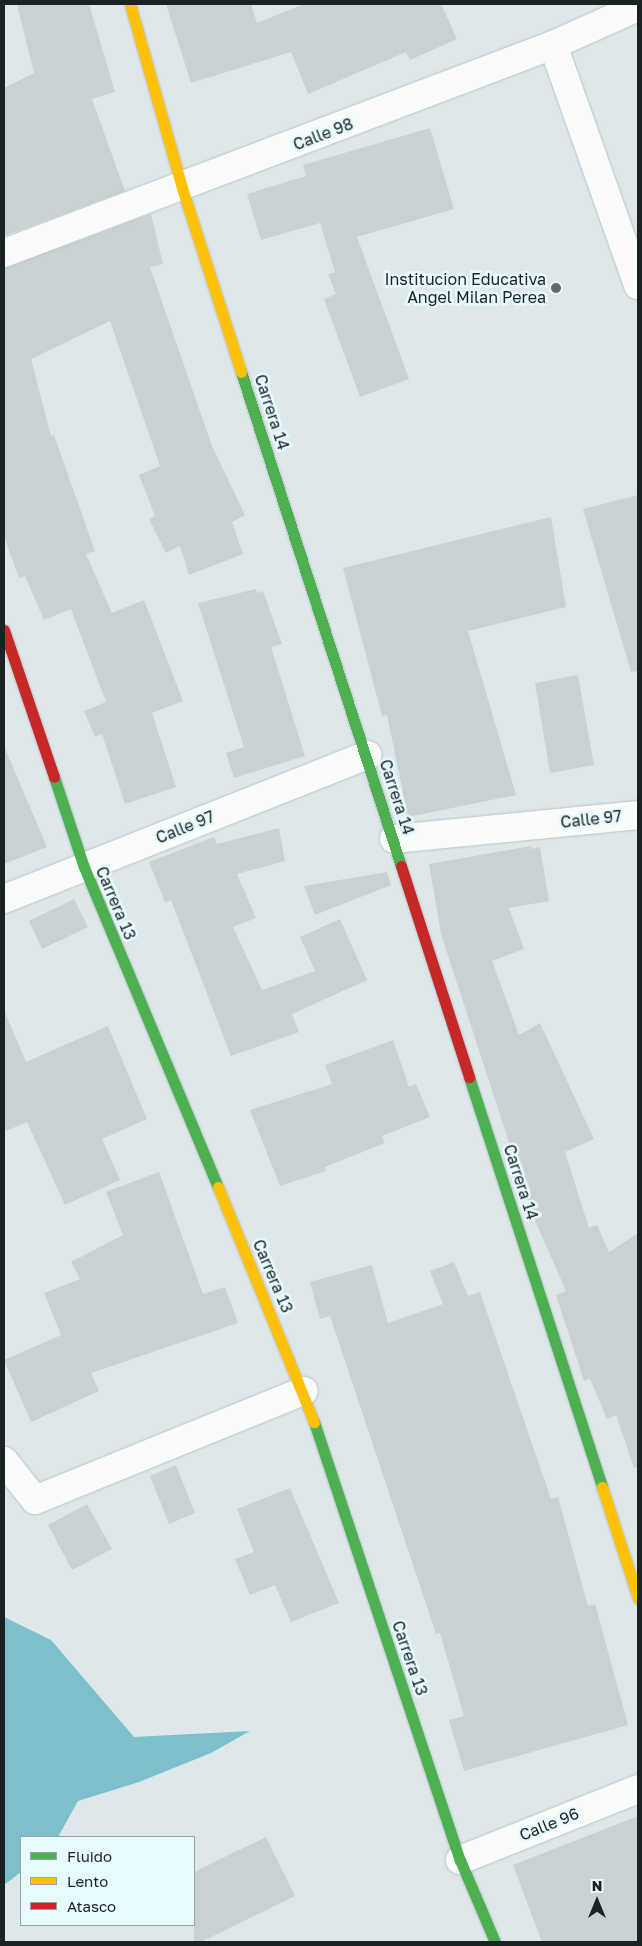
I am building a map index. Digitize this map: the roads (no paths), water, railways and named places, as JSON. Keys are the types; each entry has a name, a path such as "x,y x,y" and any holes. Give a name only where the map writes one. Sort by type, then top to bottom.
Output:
{"street":[{"name":"Carrera 14","path":"130,4 182,188 367,755 638,1598"},
{"name":"Calle 98","path":"4,253 182,188 552,45 638,6"},
{"path":"552,45 638,285"},
{"name":"Carrera 13","path":"4,630 84,867 304,1391 460,1860 495,1942"},
{"name":"Calle 97","path":"4,899 367,755"},
{"name":"Calle 97","path":"394,839 638,815"},
{"path":"4,1461 35,1500 304,1391"},
{"name":"Calle 96","path":"460,1860 638,1789"}],"water":[{"path":"4,1617 51,1640 134,1737 250,1731 211,1753 139,1782 78,1801 59,1836 20,1836 20,1873 4,1885"}],"place":[{"name":"Institucion Educativa Angel Milan Perea","path":"556,288"}]}
